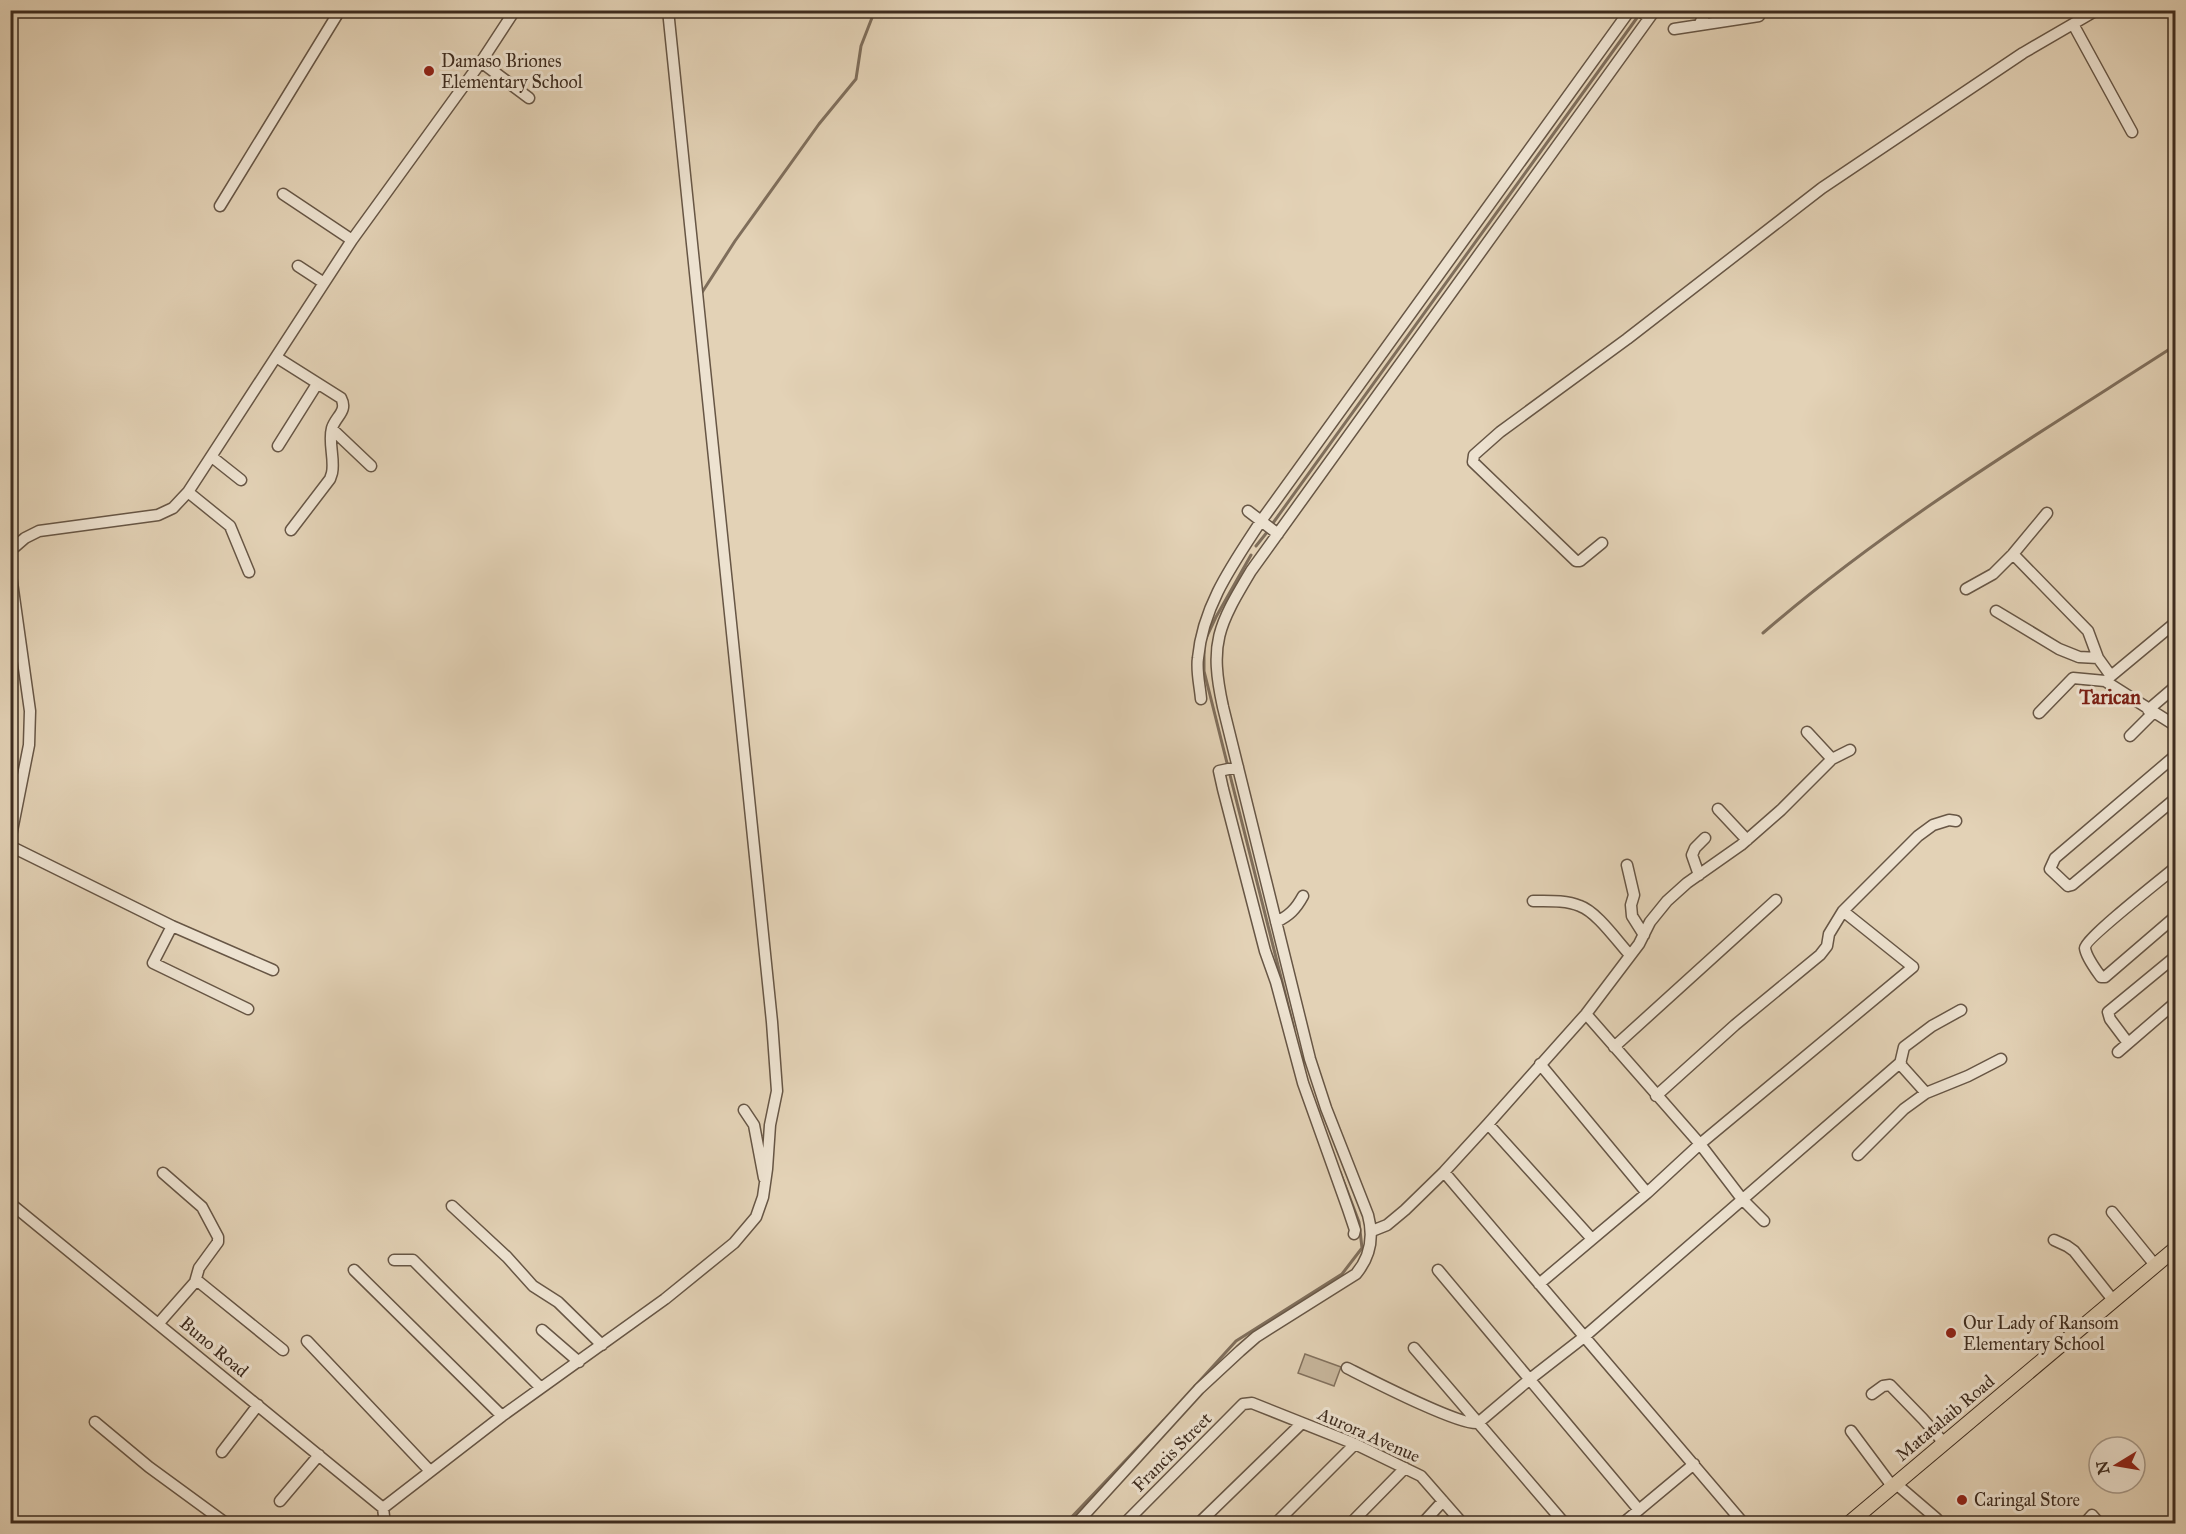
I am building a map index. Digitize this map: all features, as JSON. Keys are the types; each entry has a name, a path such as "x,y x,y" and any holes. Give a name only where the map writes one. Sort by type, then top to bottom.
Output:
{"main road":[{"name":"Matatalaib Road","path":"1858,1520 1893,1485 2175,1248"}],"street":[{"path":"220,206 340,10"},
{"path":"10,551 25,538 39,531 158,515 173,508 188,492 352,240 481,62 515,10"},
{"path":"385,1524 383,1508 501,1416 665,1299 734,1243 756,1216 765,1184 770,1125 777,1091 772,1022 668,10"},
{"path":"1201,699 1197,660 1205,619 1225,577 1261,521 1630,10"},
{"path":"1076,1524 1198,1389 1256,1337 1356,1274 1370,1250 1372,1231 1318,1084 1276,922 1218,686 1216,648 1223,622 1233,601 1261,556 1652,14 1639,10"},
{"path":"1699,25 1707,10"},
{"path":"1602,543 1580,561 1576,561 1473,462 1474,455 1500,432 1822,189 2023,53 2097,10"},
{"path":"1674,28 1759,16"},
{"path":"2073,24 2132,132"},
{"path":"481,62 529,98"},
{"path":"283,194 352,240"},
{"path":"298,266 324,283"},
{"path":"276,357 341,398 344,403 344,410 332,429 332,473 291,530"},
{"path":"278,446 317,384"},
{"path":"332,429 371,466"},
{"path":"212,457 241,480"},
{"path":"188,492 230,526 249,572"},
{"path":"1248,511 1278,534"},
{"path":"1966,589 1993,574 2047,513"},
{"path":"1245,545 1261,556"},
{"path":"2013,554 2088,631 2108,679 2150,712 2175,726"},
{"path":"10,568 30,711 29,745 10,841"},
{"path":"1996,611 2060,649 2079,657 2098,658"},
{"path":"2039,713 2073,678 2108,679 2175,622"},
{"path":"2130,736 2175,686"},
{"path":"1807,732 1832,759"},
{"path":"1372,1231 1387,1226 1444,1172 1488,1124 1586,1014 1667,901 1747,840 1832,759 1850,750"},
{"path":"2175,755 2055,858 2050,869 2068,886 2072,885 2175,798"},
{"path":"1238,767 1219,771 1223,789 1300,1075 1348,1209 1355,1230 1354,1234"},
{"path":"1718,809 1747,840"},
{"path":"1656,1096 1735,1025 1820,955 1827,946 1829,934 1843,911 1918,836 1933,825 1949,820 1956,821"},
{"path":"1699,875 1692,855 1695,848 1705,838"},
{"path":"10,846 172,926 273,970"},
{"path":"1627,865 1634,895 1631,905 1632,916 1644,935"},
{"path":"2175,867 2086,943 2085,951 2101,977 2104,977 2175,916"},
{"path":"1276,922 1286,918 1303,896"},
{"path":"1614,1047 1776,900"},
{"path":"1533,901 1567,902 1582,906 1594,915 1630,955"},
{"path":"1539,1284 1647,1193 1700,1144 1913,967 1843,911"},
{"path":"172,926 153,963 248,1010"},
{"path":"2128,1043 2110,1019 2108,1012 2175,956"},
{"path":"2118,1052 2175,1002"},
{"path":"1347,1368 1435,1410 1471,1424 1478,1423 1584,1337 1900,1063 1904,1047 1932,1026 1960,1010"},
{"path":"1586,1014 1764,1221"},
{"path":"1858,1155 1904,1109 1926,1093 1968,1076 2001,1059"},
{"path":"1900,1063 1926,1093"},
{"path":"1540,1064 1647,1193"},
{"path":"744,1110 754,1125 765,1184"},
{"path":"1488,1124 1592,1239"},
{"path":"1444,1172 1744,1524"},
{"path":"159,1323 195,1282 199,1268 218,1242 218,1237 202,1207 163,1173"},
{"name":"Buno Road","path":"10,1203 383,1508"},
{"path":"452,1206 507,1257 526,1280 558,1302 602,1345"},
{"path":"2112,1212 2155,1265"},
{"path":"2054,1240 2074,1251 2113,1300"},
{"path":"394,1260 413,1260 541,1389"},
{"path":"1438,1269 1639,1510"},
{"path":"354,1270 501,1416"},
{"path":"195,1282 203,1284 283,1350"},
{"path":"542,1330 579,1362"},
{"path":"308,1341 430,1471"},
{"path":"1414,1348 1565,1524"},
{"path":"1872,1394 1883,1386 1890,1385 1944,1443"},
{"name":"Aurora Avenue","path":"1243,1404 1252,1403 1355,1444 1421,1476 1463,1524"},
{"name":"Francis Street","path":"1124,1524 1243,1404"},
{"path":"222,1452 258,1405"},
{"path":"95,1422 149,1467 227,1524"},
{"path":"1198,1524 1302,1423"},
{"path":"1851,1431 1893,1485 1937,1518"},
{"path":"1275,1524 1355,1444"},
{"path":"280,1501 319,1455"},
{"path":"1622,1524 1694,1464"},
{"path":"1350,1524 1405,1468"},
{"path":"1422,1524 1443,1502"},
{"path":"2085,1524 2092,1515 2100,1524"}],"shaded area":[{"path":"1305,1354 1341,1367 1334,1386 1298,1373"}],"waterway":[{"path":"701,294 735,241 819,124 856,79 861,46 875,10"},
{"path":"1273,523 1639,15"},
{"path":"1763,633 1861,554 1912,518 2017,447 2176,345"},
{"path":"1256,546 1268,531"},
{"path":"1206,638 1251,555"},
{"path":"1204,650 1204,671 1227,763"},
{"path":"1230,775 1294,1029"},
{"path":"1195,1386 1236,1341 1342,1274 1362,1248 1359,1222 1340,1172"},
{"path":"1065,1524 1164,1420"}],"place":[{"name":"Damaso Briones Elementary School","path":"429,71"},
{"name":"Our Lady of Ransom Elementary School","path":"1951,1333"},
{"name":"Caringal Store","path":"1962,1500"}],"district":[{"name":"Tarican","path":"2110,697"}]}
